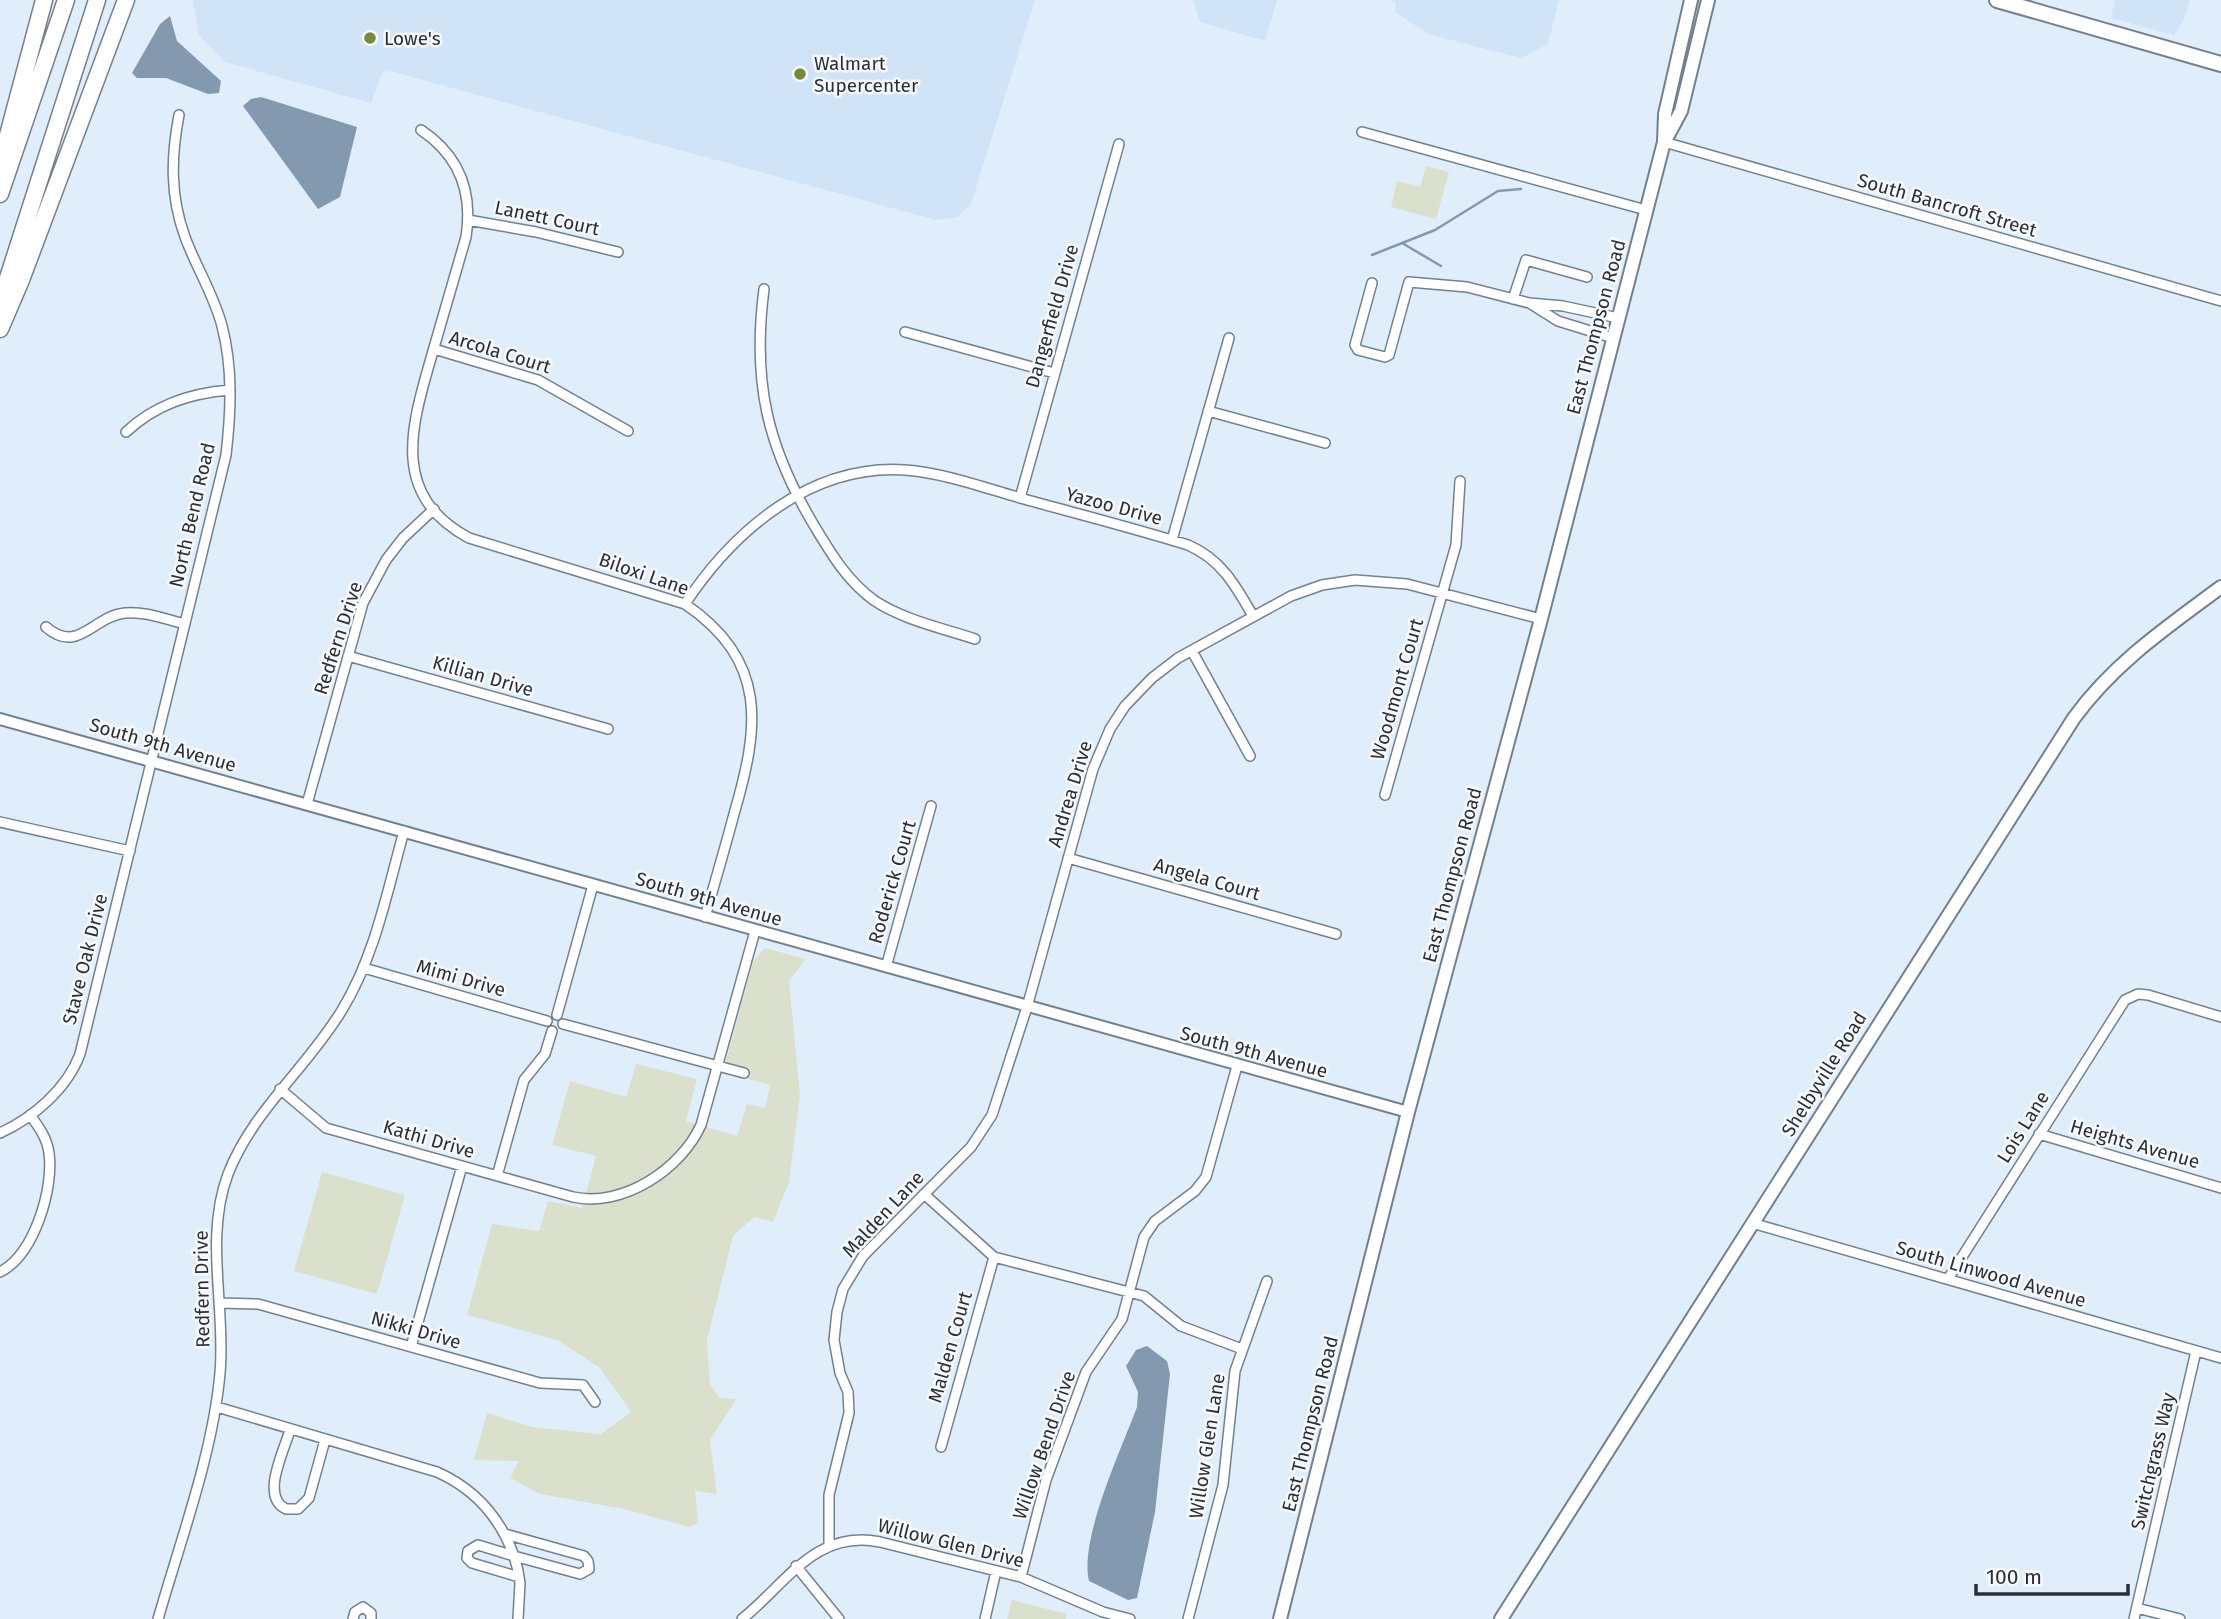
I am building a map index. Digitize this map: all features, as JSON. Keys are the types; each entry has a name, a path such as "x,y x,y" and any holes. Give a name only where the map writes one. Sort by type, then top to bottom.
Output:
{"highway":[{"path":"0,165 44,0"},
{"path":"0,194 66,0"},
{"path":"0,303 97,0"},
{"path":"0,329 125,2"}],"main road":[{"name":"East Thompson Road","path":"1280,1619 1408,1112 1541,619 1664,142 1665,114 1691,0"},
{"name":"East Thompson Road","path":"1664,142 1681,111 1708,0"},
{"path":"1997,0 2221,64"},
{"name":"Shelbyville Road","path":"1501,1619 2082,707 2133,652 2221,587"}],"street":[{"name":"North Bend Road","path":"149,760 220,483 229,426 227,348 219,316 185,237 175,201 172,159 180,115"},
{"path":"421,130 440,144 457,166 468,197 468,220 412,435 415,473 434,509"},
{"path":"1362,132 1646,210"},
{"name":"South Bancroft Street","path":"1664,142 2221,301"},
{"name":"Dangerfield Drive","path":"1020,498 1119,145"},
{"name":"Lanett Court","path":"468,220 536,232 618,252"},
{"path":"1513,299 1526,260 1587,276"},
{"path":"1372,283 1355,345 1358,350 1385,357 1389,355 1409,282 1467,288 1529,303 1563,306 1618,318"},
{"path":"764,289 758,345 764,407 778,457 796,496 848,577 865,593 898,613 975,639"},
{"path":"1529,303 1558,321 1613,338"},
{"path":"905,332 1054,373"},
{"path":"1172,540 1229,338"},
{"name":"Arcola Court","path":"434,349 538,380 628,431"},
{"path":"126,432 165,405 197,394 230,390"},
{"path":"1208,411 1325,443"},
{"name":"Yazoo Drive","path":"685,604 712,565 746,532 796,496 844,476 885,469 937,475 1197,549 1220,565 1235,584 1253,617"},
{"name":"Woodmont Court","path":"1385,795 1455,545 1460,481"},
{"name":"Biloxi Lane","path":"434,509 451,526 481,542 685,604 715,628 737,659 750,694 754,722 750,760 705,917"},
{"name":"Redfern Drive","path":"307,804 363,603 381,568 403,538 434,509"},
{"path":"1253,617 1291,596 1341,582 1379,580 1442,593 1541,619"},
{"path":"46,627 56,636 71,638 108,617 127,612 185,624"},
{"name":"Andrea Drive","path":"1027,1007 1093,769 1110,729 1125,706 1152,678 1192,651 1253,617"},
{"path":"1192,651 1250,756"},
{"name":"Killian Drive","path":"348,656 608,729"},
{"name":"South 9th Avenue","path":"0,719 1408,1112"},
{"name":"Stave Oak Drive","path":"0,1133 30,1115 61,1087 75,1066 130,851 149,760"},
{"name":"Roderick Court","path":"886,967 931,806"},
{"path":"0,822 130,851"},
{"name":"Redfern Drive","path":"158,1619 217,1407 221,1356 216,1245 222,1196 242,1143 341,1011 364,968 404,831"},
{"name":"Angela Court","path":"1068,858 1336,934"},
{"path":"563,1024 559,1030 552,1031 547,1027 547,1021 557,1015 593,885"},
{"path":"717,1066 755,931"},
{"name":"Mimi Drive","path":"364,968 547,1021"},
{"name":"Lois Lane","path":"1948,1279 2118,1007 2130,997 2148,995 2221,1017"},
{"name":"Malden Lane","path":"829,1545 829,1495 849,1413 848,1392 835,1350 836,1311 843,1289 863,1256 971,1147 986,1126 1006,1078 1027,1007"},
{"path":"557,1015 563,1024 744,1073"},
{"path":"497,1176 524,1080 544,1054 552,1031"},
{"name":"Kathi Drive","path":"280,1089 326,1128 582,1199 601,1199 624,1193 682,1156 701,1125 717,1066"},
{"name":"Willow Bend Drive","path":"1020,1577 1046,1480 1086,1372 1116,1333 1149,1227 1195,1191 1206,1177 1237,1066"},
{"path":"0,1272 19,1259 30,1244 49,1176 45,1139 30,1115"},
{"name":"Heights Avenue","path":"2039,1134 2221,1188"},
{"path":"411,1347 462,1166"},
{"path":"924,1194 994,1257 1149,1299 1181,1326 1242,1349"},
{"name":"South Linwood Avenue","path":"1752,1223 2221,1358"},
{"name":"Malden Court","path":"941,1447 994,1257"},
{"name":"Willow Glen Lane","path":"1188,1619 1223,1485 1233,1380 1267,1281"},
{"name":"Nikki Drive","path":"220,1303 258,1304 540,1383 583,1385 595,1402"},
{"name":"Switchgrass Way","path":"2134,1619 2196,1351"},
{"path":"217,1407 448,1477 486,1506 505,1534 519,1577 518,1619"},
{"path":"290,1430 273,1490 275,1500 286,1509 298,1509 309,1498 325,1440"},
{"path":"505,1534 583,1556 589,1564 587,1571 580,1574 478,1545 470,1547 466,1556 472,1563 519,1577"},
{"name":"Willow Glen Drive","path":"742,1619 796,1566 829,1545 856,1539 875,1541 1020,1577 1103,1612 1130,1619"},
{"path":"796,1566 839,1619"},
{"path":"985,1619 996,1571"},
{"path":"353,1619 355,1612 363,1607 371,1613 371,1619"},
{"path":"2137,1608 2180,1619"}],"shaded area":[{"path":"193,0 1035,0 971,204 958,217 936,220 390,71 382,73 371,103 225,62 199,35"},
{"path":"1193,0 1277,0 1265,41 1200,22"},
{"path":"1388,0 1559,0 1548,44 1521,58 1428,34 1395,12 1396,2"},
{"path":"2115,0 2190,0 2183,22 2174,35 2111,18"},
{"path":"170,16 177,41 221,81 219,93 208,94 166,78 137,78 132,73 160,24"},
{"path":"261,97 357,127 340,197 318,209 243,106 251,99"},
{"path":"1147,1346 1167,1361 1170,1374 1155,1512 1137,1598 1128,1600 1089,1581 1088,1563 1090,1542 1103,1494 1137,1407 1138,1392 1126,1366 1136,1350"}],"green space":[{"path":"1426,166 1449,172 1436,219 1391,207 1397,181 1420,187"},
{"path":"765,948 806,959 789,981 800,1095 789,1182 773,1222 754,1217 733,1236 707,1340 710,1384 720,1398 736,1399 710,1440 717,1494 695,1491 698,1523 689,1527 624,1509 540,1494 510,1478 519,1461 474,1460 487,1413 532,1427 601,1434 631,1412 599,1367 557,1340 467,1315 492,1224 539,1231 548,1201 582,1208 596,1156 552,1145 570,1081 626,1097 636,1064 697,1079 686,1121 737,1136 747,1104 765,1108 770,1085 723,1072 753,962"},
{"path":"322,1172 405,1195 377,1294 294,1271"},
{"path":"1012,1600 1067,1614 1066,1619 1007,1619"}],"waterway":[{"path":"1372,255 1435,230 1498,191 1521,189"},
{"path":"1402,243 1441,266"}],"place":[{"name":"Lowe's","path":"370,38"},
{"name":"Walmart Supercenter","path":"800,74"}]}
